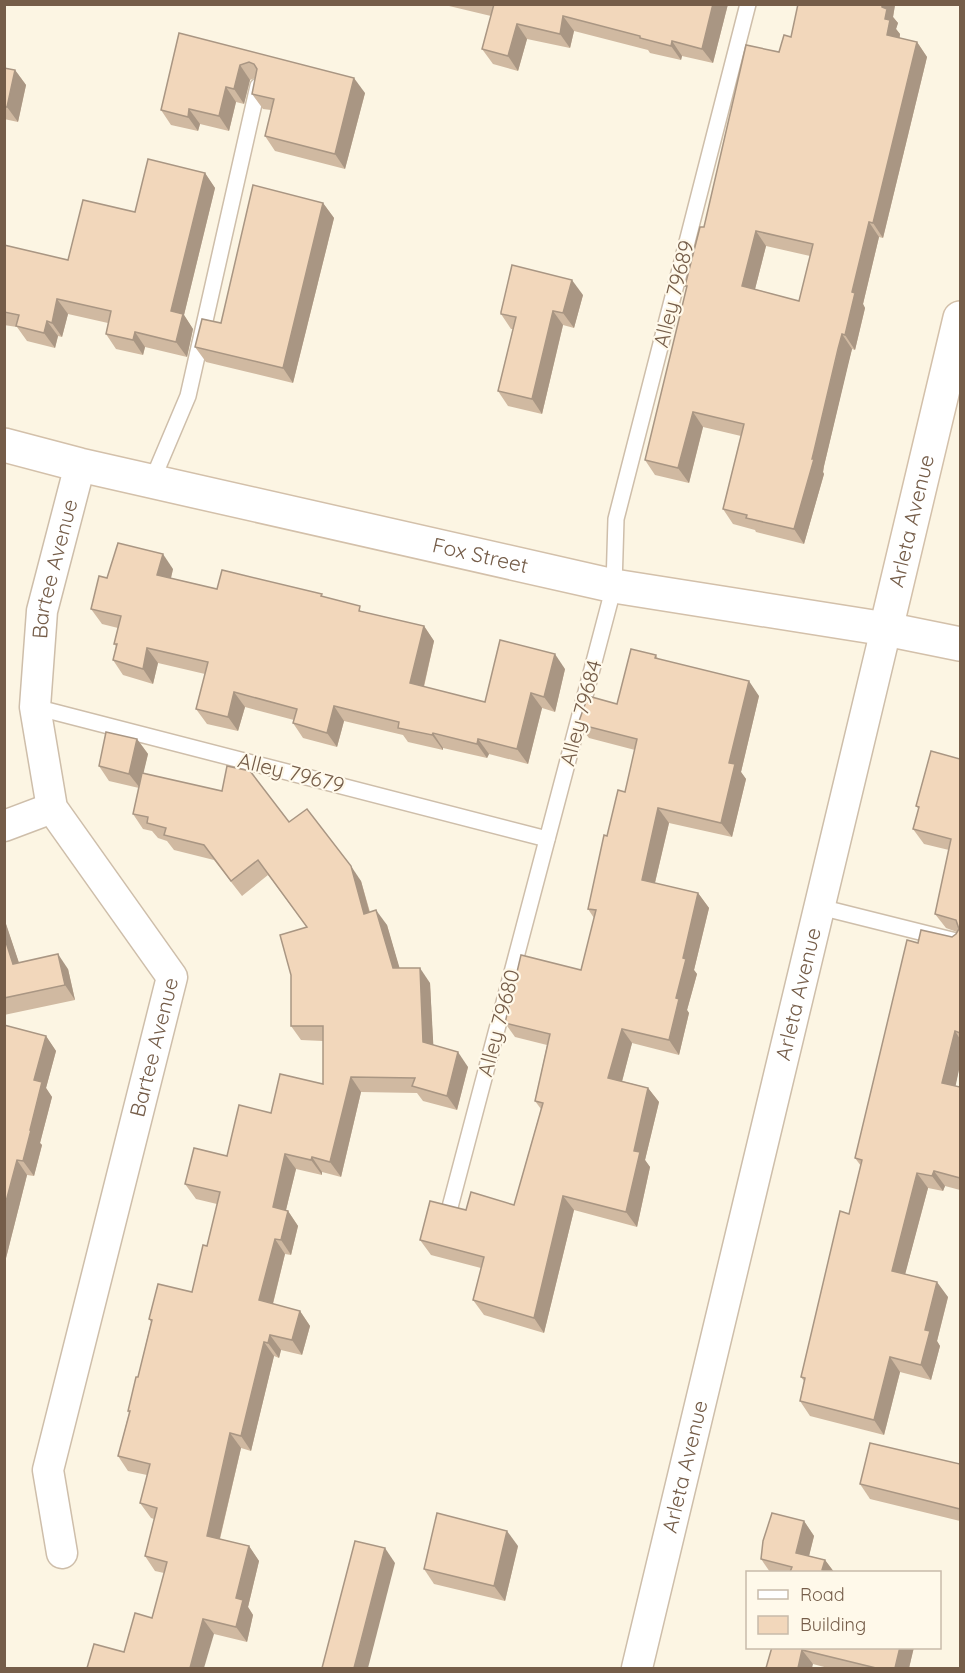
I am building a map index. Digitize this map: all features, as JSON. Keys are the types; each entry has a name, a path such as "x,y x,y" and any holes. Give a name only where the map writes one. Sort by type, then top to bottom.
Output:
{"main road":[{"name":"Arleta Avenue","path":"886,629 960,318"},
{"name":"Fox Street","path":"4,445 80,465 614,586 886,629 960,644"}],"street":[{"name":"Bartee Avenue","path":"62,1553 48,1470 172,977 52,808 35,707 42,611 80,465"},
{"name":"Arleta Avenue","path":"637,1668 886,629"},
{"path":"4,826 52,808"}],"lane":[{"name":"Alley 79689","path":"614,586 616,519 748,4"},
{"path":"152,481 188,396 258,86"},
{"name":"Alley 79684","path":"547,839 614,586"},
{"name":"Alley 79679","path":"35,707 547,839"},
{"name":"Alley 79680","path":"450,1207 547,839"},
{"path":"820,907 960,942"}],"building":[{"path":"494,4 713,4 702,49 672,41 671,46 563,16 560,34 517,24 508,56 482,49"},
{"path":"798,4 882,4 882,7 887,9 885,19 890,20 887,35 917,42 873,223 869,222 852,292 855,293 845,335 842,334 838,349 812,459 814,459 794,529 746,518 747,515 723,509 744,424 693,412 678,468 645,460 687,286 685,286 700,227 704,227 746,45 779,52 784,35 791,37","holes":["756,231 813,244 799,301 742,286"]},
{"path":"179,33 354,78 335,154 265,136 274,99 252,94 257,69 249,62 240,65 234,89 226,87 219,116 189,109 188,117 161,110"},
{"path":"4,68 15,70 7,107 4,107"},
{"path":"148,159 205,173 171,311 183,314 176,342 135,332 133,340 106,334 111,311 57,299 52,323 47,321 44,333 16,326 19,315 4,312 4,245 68,260 83,200 135,212"},
{"path":"253,185 323,203 283,368 195,347 202,319 221,323"},
{"path":"512,265 572,280 563,313 553,311 532,399 498,391 516,317 501,314"},
{"path":"118,543 163,554 157,575 217,589 222,570 322,594 321,596 360,606 359,611 424,626 410,683 485,702 500,640 555,654 544,697 531,693 517,749 478,739 477,744 433,733 432,735 398,728 399,722 334,706 327,733 293,723 297,709 234,692 228,717 196,709 208,662 147,648 143,669 113,660 117,644 114,644 121,616 91,609 99,576 107,578"},
{"path":"631,649 656,655 655,658 749,681 729,763 735,764 721,823 658,808 642,880 698,893 683,958 686,959 669,1040 622,1029 608,1078 648,1088 634,1151 640,1152 626,1212 563,1196 534,1318 473,1300 484,1257 420,1240 430,1201 466,1210 471,1192 514,1205 543,1103 535,1101 550,1034 505,1023 521,955 581,970 596,910 588,909 604,835 607,836 618,790 625,792 637,739 578,724 588,696 617,704"},
{"path":"106,732 137,739 129,774 99,766"},
{"path":"931,751 960,759 960,1033 955,1031 942,1083 960,1087 960,1178 934,1171 932,1176 917,1173 892,1271 937,1282 925,1330 930,1331 921,1365 890,1357 874,1420 800,1401 805,1378 801,1377 840,1211 849,1214 862,1160 855,1158 907,940 918,943 921,930 952,937 959,929 956,920 935,914 951,839 913,829 919,807 916,806"},
{"path":"227,766 250,771 289,822 307,809 351,866 364,914 376,910 393,968 420,968 423,1042 458,1052 447,1096 412,1086 415,1078 351,1077 330,1162 285,1154 273,1207 288,1211 281,1240 275,1239 259,1300 300,1311 292,1340 270,1335 268,1343 264,1342 241,1436 230,1433 207,1536 249,1546 236,1598 243,1600 236,1627 203,1619 190,1668 87,1668 94,1644 124,1652 135,1613 152,1618 167,1562 145,1556 157,1508 140,1503 150,1464 118,1456 152,1320 149,1319 158,1284 192,1292 203,1245 207,1246 220,1192 185,1184 194,1148 227,1156 239,1105 271,1113 280,1074 323,1084 323,1026 291,1026 291,975 280,935 307,927 258,860 231,881 204,845 164,835 166,828 147,823 148,817 133,814 142,773 222,791"},
{"path":"4,936 13,964 58,954 65,985 4,998"},
{"path":"4,1025 46,1036 34,1080 42,1082 31,1130 23,1161 17,1160 4,1209"},
{"path":"870,1443 960,1464 960,1509 860,1484"},
{"path":"437,1513 507,1531 494,1586 424,1569"},
{"path":"772,1513 804,1521 796,1553 825,1560 822,1570 826,1571 790,1571 792,1567 761,1559 763,1541"},
{"path":"355,1541 385,1548 354,1668 322,1668"},
{"path":"771,1649 900,1649 895,1668 876,1668 802,1650 798,1668 766,1668"}]}
